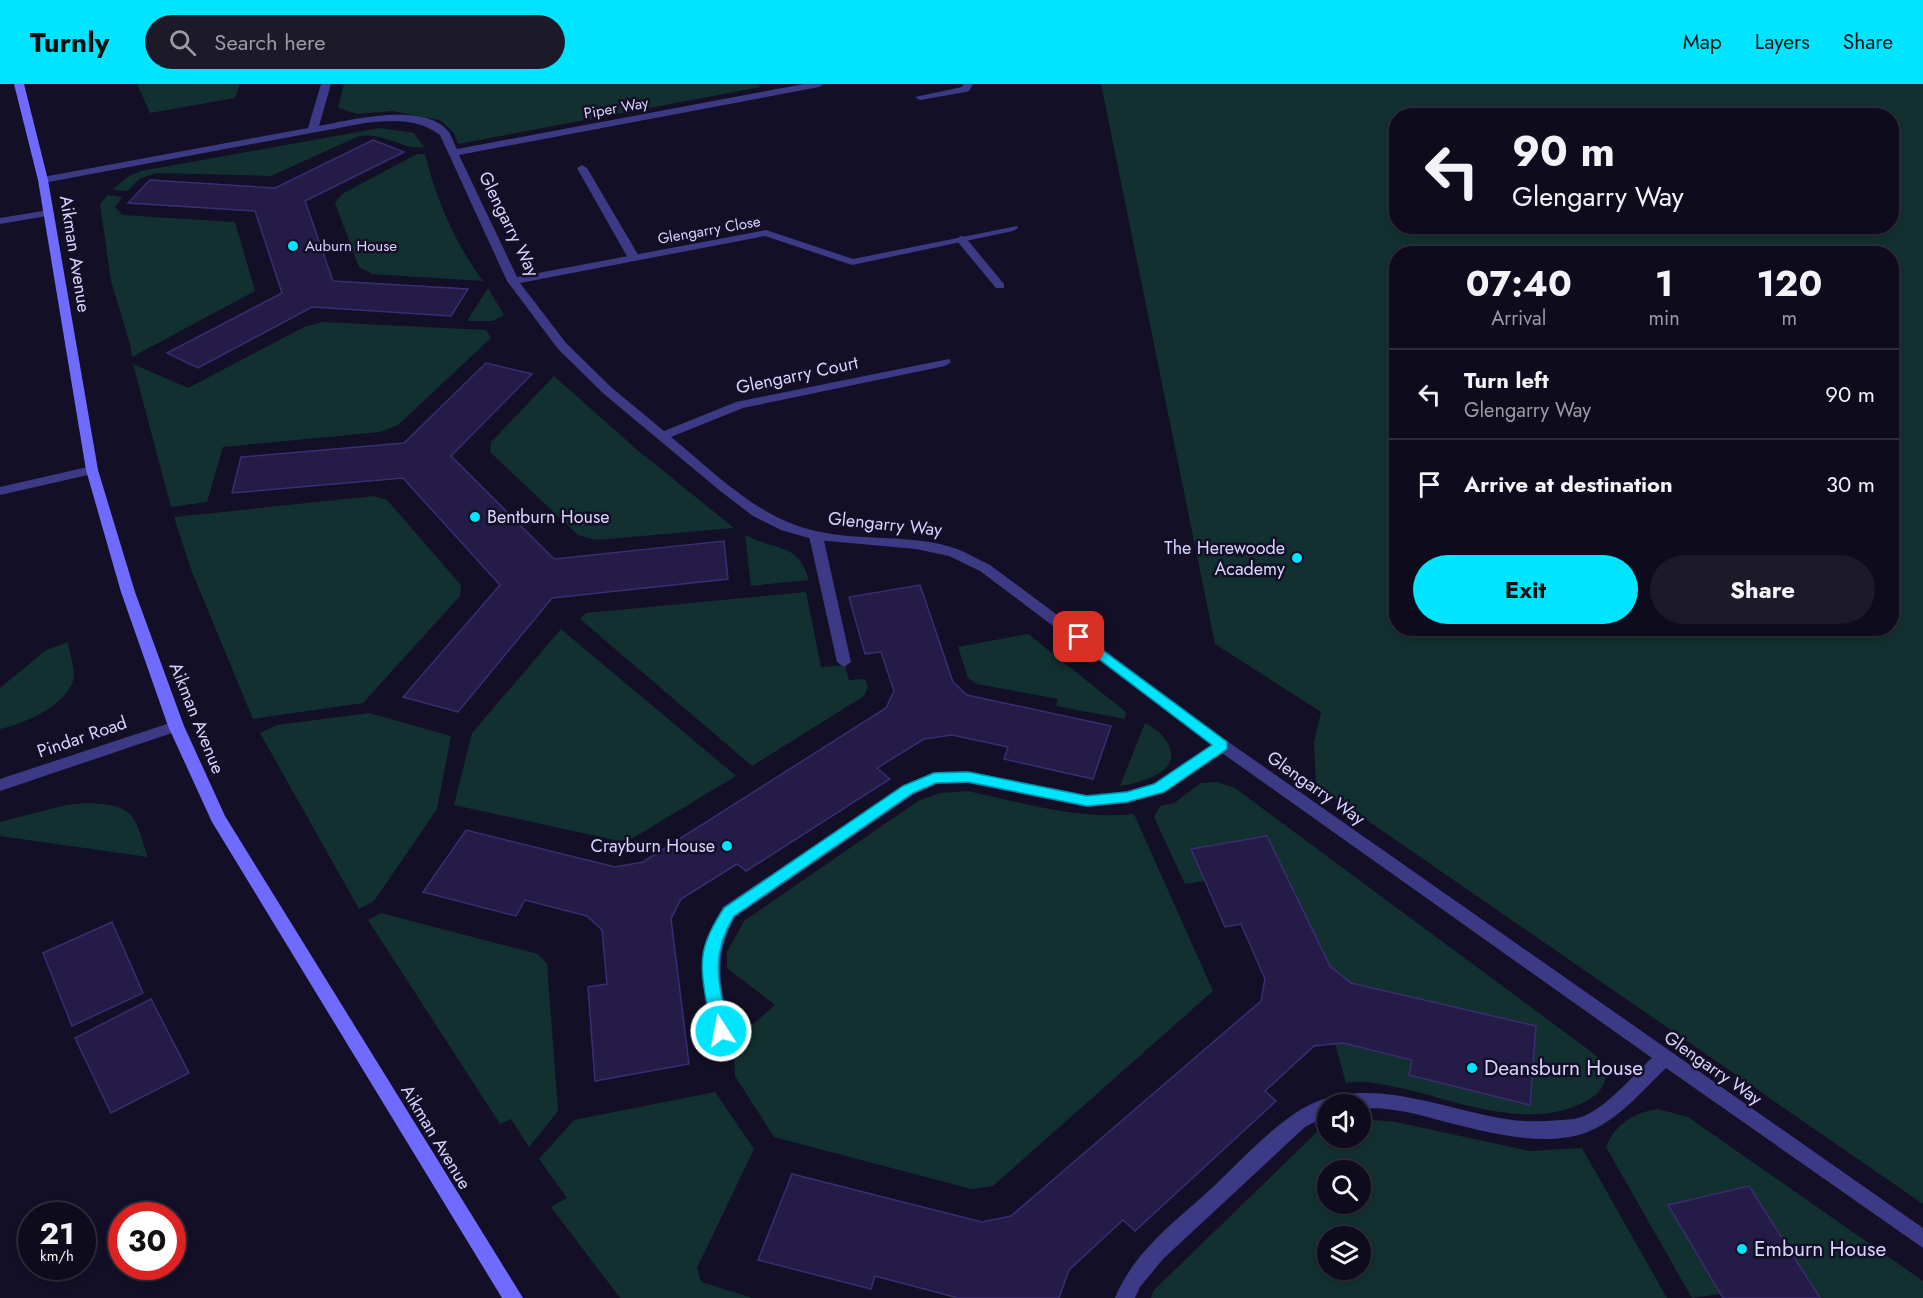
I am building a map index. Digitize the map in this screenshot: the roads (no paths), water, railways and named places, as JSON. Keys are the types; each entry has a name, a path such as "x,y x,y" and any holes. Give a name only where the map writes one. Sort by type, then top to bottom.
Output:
{"street":[{"name":"Aikman Avenue","path":"19,84 43,180 92,470 128,592 176,726 218,818 513,1298"},
{"path":"313,128 326,84"},
{"name":"Piper Way","path":"453,153 819,84"},
{"path":"920,97 966,89 968,84"},
{"name":"Glengarry Way","path":"43,180 365,120 392,117 432,123 444,133 513,281 562,346 608,391 758,513 786,527 816,536 916,545 943,550 985,568 1222,745 1923,1239"},
{"path":"582,168 634,258"},
{"path":"0,221 49,213"},
{"name":"Glengarry Close","path":"513,281 766,233 852,262 1013,228"},
{"path":"961,239 1000,286"},
{"name":"Glengarry Court","path":"661,436 740,405 945,362"},
{"path":"0,491 92,470"},
{"path":"816,536 844,662"},
{"name":"Pindar Road","path":"0,785 176,726"},
{"path":"721,1031 708,969 715,939 729,912 908,790 934,778 968,777 1087,801 1127,797 1158,788 1222,745"},
{"path":"1371,1101 1393,1102 1527,1130 1557,1130 1586,1125 1606,1111 1664,1058"},
{"path":"1125,1298 1132,1281 1156,1252 1298,1121 1317,1112"}],"place":[{"name":"Auburn House","path":"293,246"},
{"name":"Bentburn House","path":"475,517"},
{"name":"The Herewoode Academy","path":"1297,558"},
{"name":"Crayburn House","path":"727,846"},
{"name":"Deansburn House","path":"1472,1068"},
{"name":"Emburn House","path":"1742,1249"}]}
